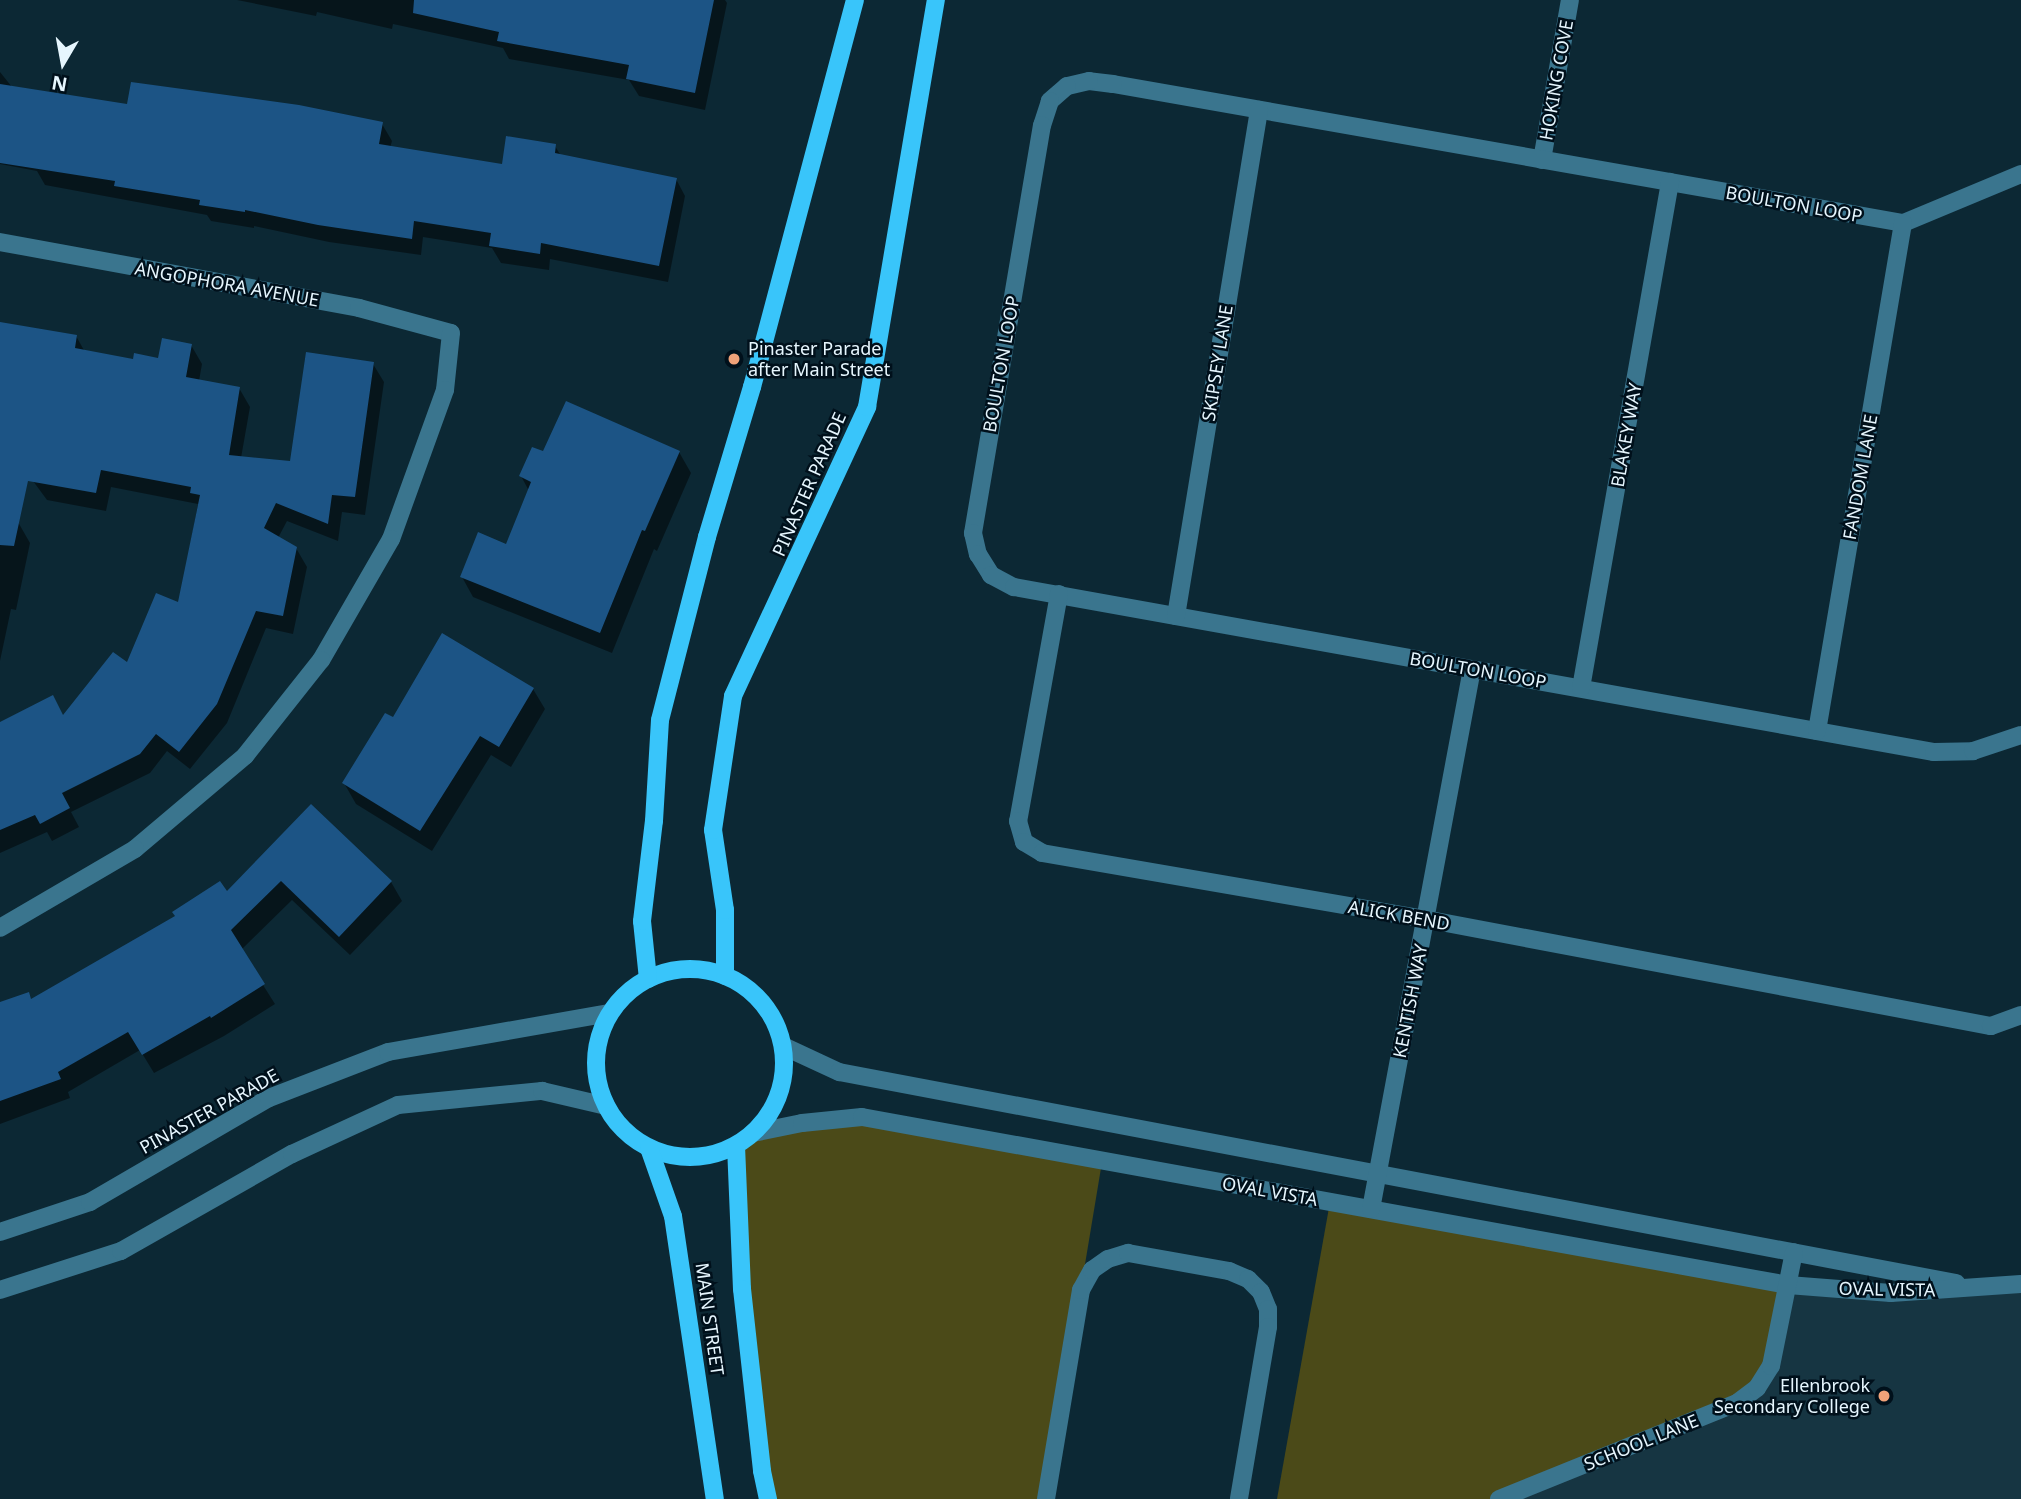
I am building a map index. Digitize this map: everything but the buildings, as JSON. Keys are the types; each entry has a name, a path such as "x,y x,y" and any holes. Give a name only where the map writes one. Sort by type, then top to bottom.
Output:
{"main road":[{"path":"648,979 642,921 654,821 660,720 707,537 756,370 855,0"},
{"name":"PINASTER PARADE","path":"724,976 725,910 713,830 733,696 867,407 936,0"},
{"path":"686,970 724,976 751,992 772,1016 783,1046 784,1071 779,1096 768,1117 736,1146 708,1156 678,1157 649,1148 624,1130 606,1106 596,1075 597,1043 610,1013 626,994 648,979 686,970"},
{"name":"MAIN STREET","path":"736,1146 741,1289 768,1499"},
{"name":"MAIN STREET","path":"649,1148 673,1216 715,1499"}],"street":[{"name":"HOKING COVE","path":"1542,160 1570,0"},
{"name":"BOULTON LOOP","path":"1903,223 1089,81 1067,86 1050,101 1042,125 973,533 978,554 991,575 1014,587 1934,752 1973,751 2021,735"},
{"name":"SKIPSEY LANE","path":"1176,616 1259,110"},
{"path":"1903,223 2021,174"},
{"name":"BLAKEY WAY","path":"1581,688 1671,182"},
{"name":"FANDOM LANE","path":"1817,731 1903,223"},
{"name":"ANGOPHORA AVENUE","path":"0,242 359,308 451,333 445,390 391,539 321,660 244,756 135,849 0,928"},
{"name":"ALICK BEND","path":"1059,594 1020,798 1018,821 1024,842 1042,853 1425,919 1991,1026 2021,1015"},
{"name":"KENTISH WAY","path":"1371,1209 1472,669"},
{"name":"PINASTER PARADE","path":"0,1232 90,1202 269,1098 388,1052 610,1013"},
{"name":"OVAL VISTA","path":"783,1046 839,1072 1987,1289"},
{"path":"0,1290 121,1251 292,1154 397,1105 542,1091 606,1106"},
{"name":"OVAL VISTA","path":"753,1133 802,1123 862,1117 1788,1285 1891,1293 1987,1289 2021,1284"},
{"path":"1788,1285 1794,1252"},
{"path":"1046,1499 1081,1290 1092,1270 1108,1259 1128,1253 1228,1271 1248,1279 1261,1292 1268,1309 1268,1327 1239,1499"},
{"name":"SCHOOL LANE","path":"1499,1499 1737,1403 1757,1388 1771,1366 1788,1285"}],"shaded area":[{"path":"862,1117 1102,1162 1046,1499 768,1499 736,1146 753,1133"},
{"path":"1330,1202 1788,1285 1757,1388 1499,1499 1277,1499"},
{"name":"Ellenbrook Secondary College","path":"2021,1284 2021,1499 1499,1499 1788,1285"}],"place":[{"name":"Pinaster Parade after Main Street","path":"734,359"},
{"name":"Ellenbrook Secondary College","path":"1884,1396"}]}
